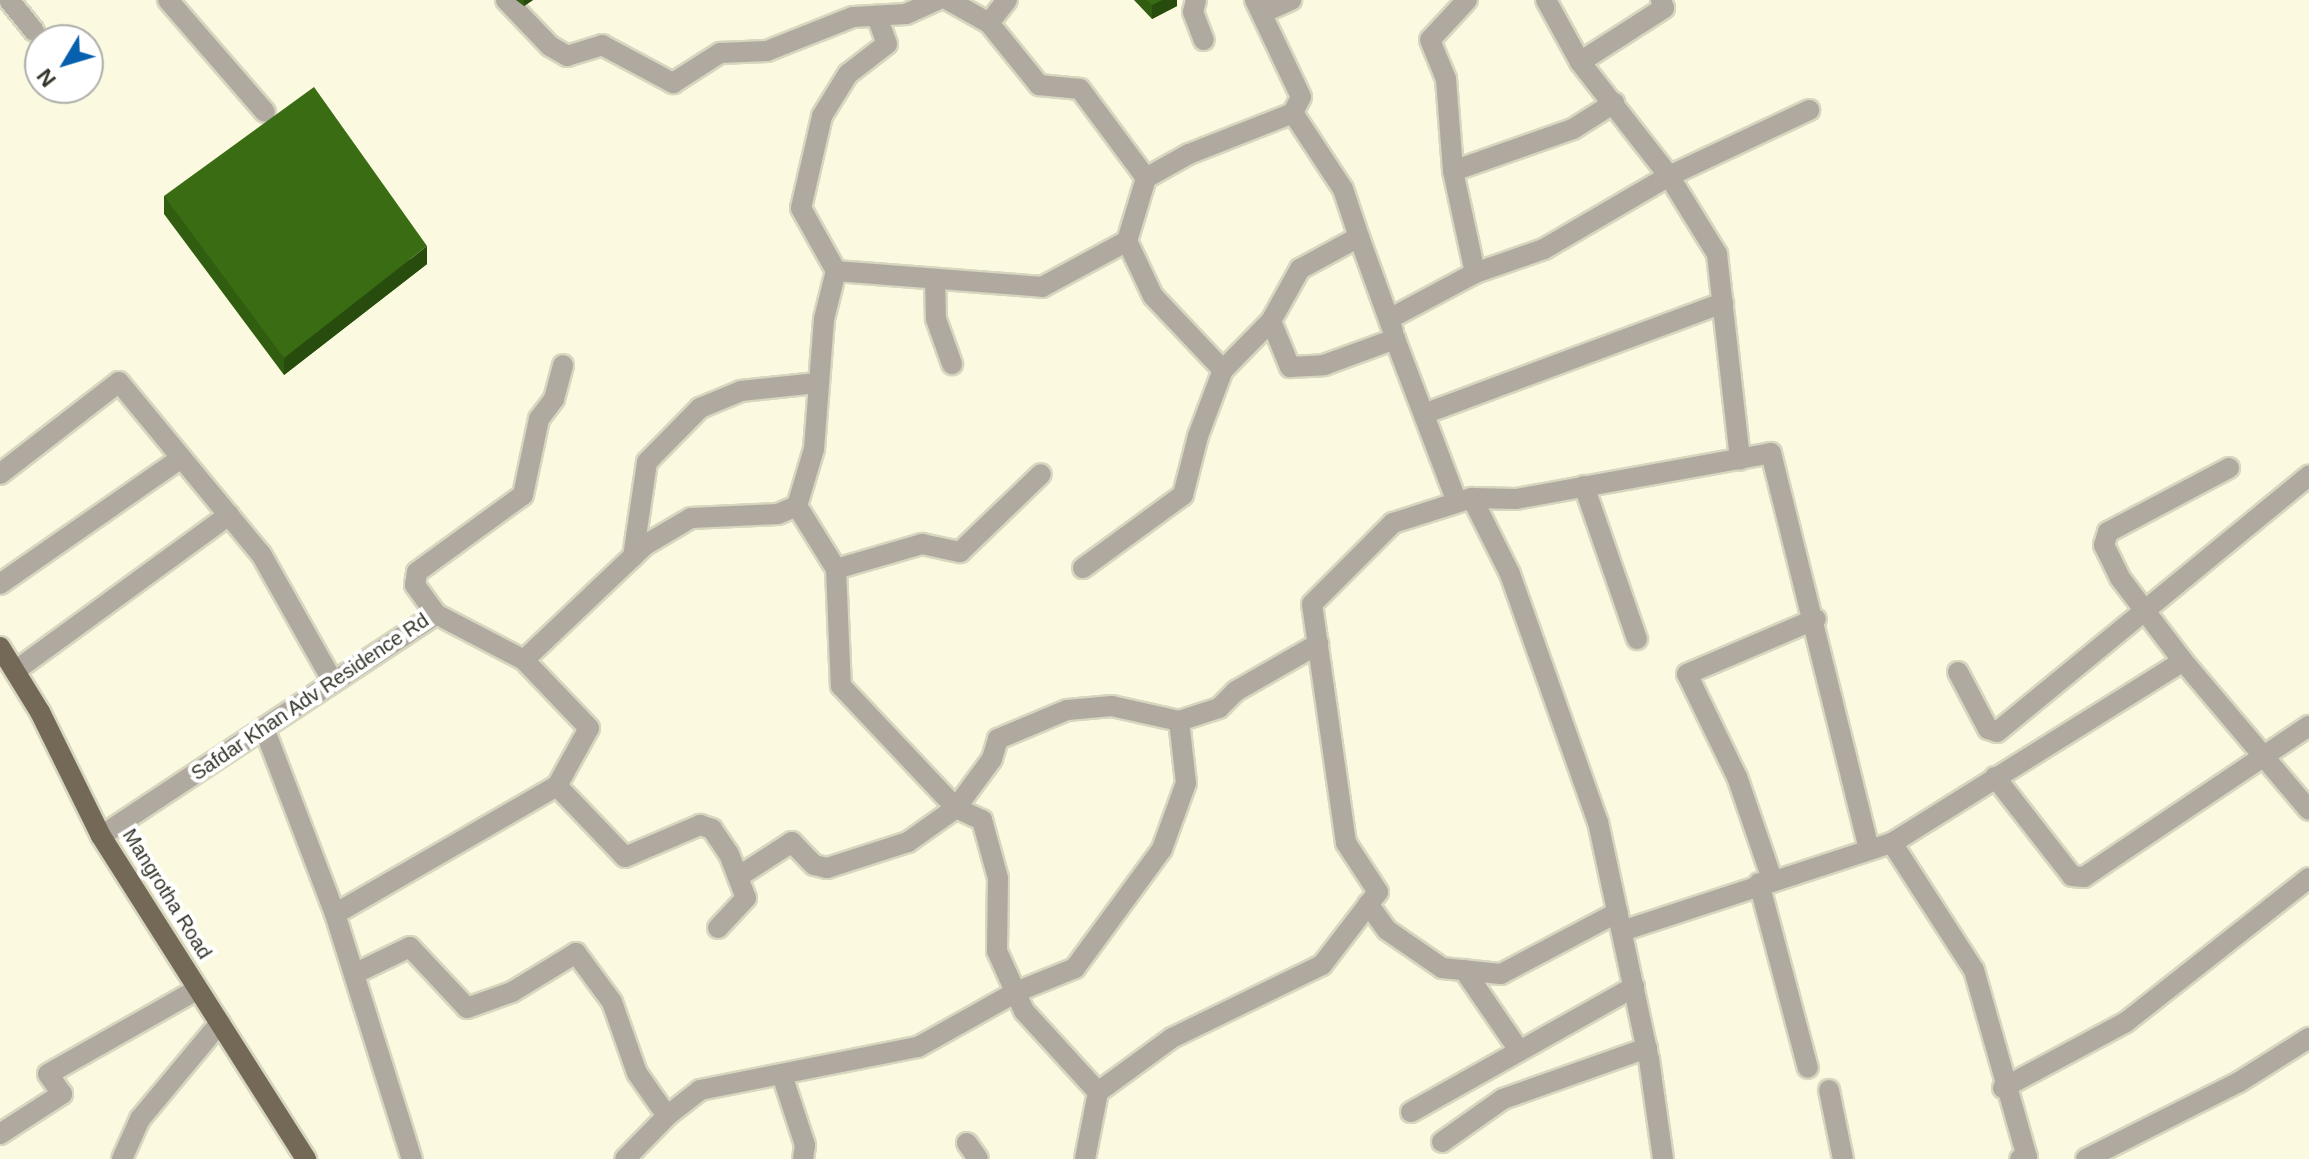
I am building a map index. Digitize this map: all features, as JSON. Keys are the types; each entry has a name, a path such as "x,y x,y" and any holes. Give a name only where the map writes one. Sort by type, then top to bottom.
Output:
{"main road":[{"name":"Mangrotha Road","path":"0,647 101,836 306,1159"}],"street":[{"path":"9,0 28,24"},
{"path":"168,0 265,112"},
{"path":"506,0 550,46 567,56 602,45 673,83 720,53 767,51 853,17 937,0"},
{"path":"948,0 989,23 1039,85 1080,89 1146,178"},
{"path":"989,23 1007,0"},
{"path":"1196,0 1193,12 1204,40"},
{"path":"1223,370 1153,296 1127,241 1146,178 1189,154 1293,113 1301,97 1259,7 1291,0"},
{"path":"1467,0 1430,40 1446,79 1453,171 1475,273"},
{"path":"1546,0 1580,62 1669,176 1717,254 1740,460"},
{"path":"1580,62 1664,8 1661,0"},
{"path":"885,10 887,44 848,74 822,116 801,208 836,271 824,319 814,449 797,506 836,569 841,686 956,808 982,820 998,878 997,951 1024,1011 1098,1092"},
{"path":"1453,171 1573,129 1614,103"},
{"path":"1271,321 1290,367 1324,365 1392,329 1475,273 1544,249 1669,176 1809,110"},
{"path":"1293,113 1343,189 1424,414 1465,500 1510,574 1598,822 1647,1048 1663,1159"},
{"path":"1083,568 1183,495 1198,436 1223,370 1271,321 1300,269 1359,237"},
{"path":"836,271 1042,287 1127,241"},
{"path":"935,279 936,319 952,364"},
{"path":"1424,414 1723,303"},
{"path":"436,614 415,585 417,572 523,495 539,419 554,399 563,365"},
{"path":"0,474 119,382 261,554 333,682"},
{"path":"633,557 647,462 700,408 741,391 817,383"},
{"path":"1085,1159 1098,1092 1172,1038 1322,965 1378,892 1346,843 1312,604 1393,523 1465,500 1516,499 1771,453 1816,619 1869,850"},
{"path":"0,584 181,458"},
{"path":"2229,468 2105,537 2120,578 2183,661 2309,810"},
{"path":"836,569 922,544 960,552 1041,474"},
{"path":"1958,672 1988,729 1997,732 2309,476"},
{"path":"1584,486 1637,639"},
{"path":"524,660 633,557 691,518 778,514 797,506"},
{"path":"15,671 229,515"},
{"name":"Safdar Khan Adv Residence Rd","path":"101,836 436,614 524,660 589,728 557,786"},
{"path":"1808,1068 1766,881 1737,777 1687,674 1816,619"},
{"path":"738,877 792,842 821,868 908,842 956,808 992,759 998,739 1067,710 1112,706 1179,721 1219,708 1236,691 1318,644"},
{"path":"1368,904 1398,938 1442,968 1501,974 1620,921 1892,843 2183,661"},
{"path":"625,1159 667,1116 700,1090 918,1047 1016,992 1075,968 1162,849 1186,783 1179,721"},
{"path":"1995,777 2078,878 2309,726"},
{"path":"264,728 335,914 412,1159"},
{"path":"335,914 557,786 619,854 630,857 707,825 729,854 746,898 718,928"},
{"path":"1892,843 1974,970 2003,1088 2025,1158"},
{"path":"2003,1088 2126,1022 2309,878"},
{"path":"354,974 410,947 467,1008 512,992 576,953 612,1002 637,1073 667,1116"},
{"path":"1464,970 1518,1049"},
{"path":"1411,1112 1518,1049 1634,987"},
{"path":"0,1134 62,1094 48,1074 198,989"},
{"path":"122,1159 140,1119 220,1023"},
{"path":"2086,1159 2239,1082 2309,1038"},
{"path":"1442,1142 1503,1099 1647,1048"},
{"path":"782,1075 802,1133 803,1159"},
{"path":"1829,1090 1843,1159"}],"building":[{"path":"314,87 427,246 284,358 164,196"}]}
